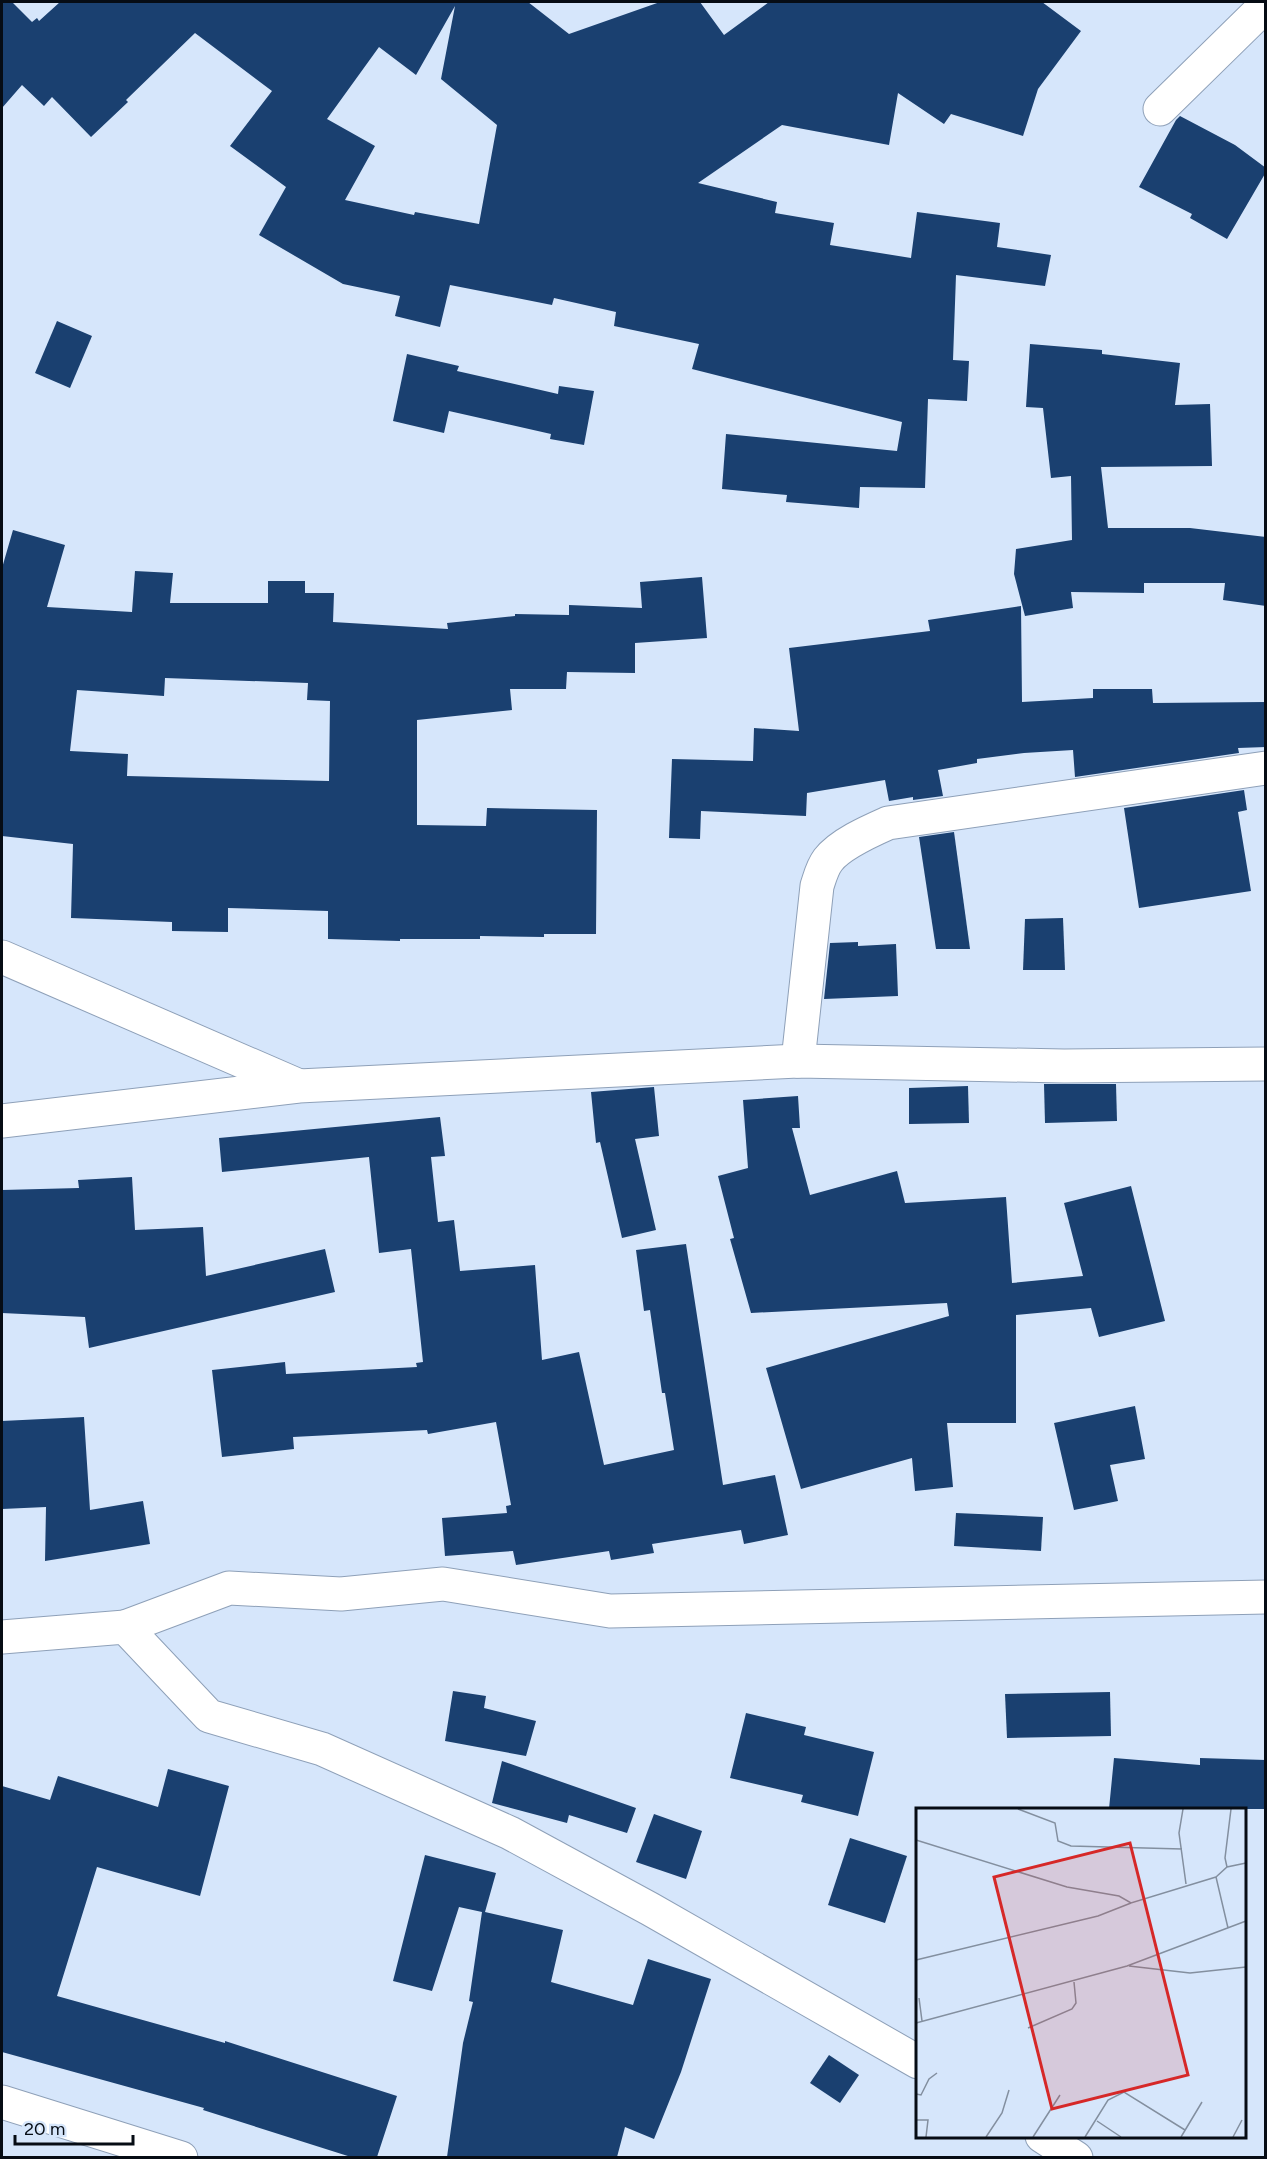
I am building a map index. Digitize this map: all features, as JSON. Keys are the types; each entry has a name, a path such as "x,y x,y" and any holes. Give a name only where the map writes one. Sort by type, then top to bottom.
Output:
{"street":[{"path":"1160,109 1266,5"},
{"path":"798,1061 817,886 821,872 828,859 866,833 888,823 1266,768"},
{"path":"2,957 299,1086"},
{"path":"2,1121 299,1086 798,1061 1064,1066 1266,1064"},
{"path":"2,1638 125,1626 229,1588 342,1594 443,1584 610,1611 1266,1597"},
{"path":"125,1626 209,1716 322,1749 510,1833 650,1909 916,2061"},
{"path":"2,2102 181,2157"},
{"path":"1045,2138 1076,2157"}],"building":[{"path":"2,2 12,2 32,22 37,18 39,21 60,2 528,2 569,34 660,2 700,2 724,35 769,2 1042,2 1081,31 1038,89 1023,136 951,114 944,124 898,93 889,145 782,125 698,183 777,202 775,213 834,223 830,245 911,258 917,212 1000,223 997,247 1051,255 1045,286 956,275 953,360 969,361 967,401 928,399 925,488 860,487 859,508 786,502 787,495 722,489 726,434 897,451 902,422 692,369 699,344 614,326 616,312 554,298 552,305 450,285 440,327 395,316 400,296 343,284 259,235 286,187 230,146 272,91 195,33 91,137 52,97 44,106 22,85 2,108","holes":["455,6 441,79 497,125 479,224 415,212 414,215 345,200 375,146 327,119 379,47 416,75"]},
{"path":"1180,116 1235,145 1266,168 1266,172 1227,239 1190,218 1192,214 1139,187"},
{"path":"57,321 92,336 70,388 35,373"},
{"path":"1030,344 1102,350 1102,354 1180,363 1175,405 1210,404 1212,466 1101,467 1108,528 1190,528 1266,537 1266,606 1223,600 1225,583 1144,583 1144,593 1071,592 1073,608 1025,616 1014,574 1016,549 1072,540 1071,476 1051,478 1043,408 1026,407"},
{"path":"407,354 459,366 457,371 558,394 559,386 594,391 584,445 550,439 551,434 449,411 444,433 393,421"},
{"path":"13,530 65,545 47,607 132,612 135,571 173,573 170,603 268,603 268,581 305,581 305,593 334,593 333,622 448,629 447,623 515,616 515,614 569,615 569,605 642,608 640,582 702,577 707,638 635,643 635,673 567,672 566,689 510,689 512,710 417,720 417,825 486,826 487,808 597,810 596,934 544,934 544,937 480,936 480,939 400,939 400,941 328,939 328,911 228,908 228,932 172,931 172,922 71,918 73,844 2,836 2,568","holes":["165,678 308,683 307,700 330,701 329,781 127,776 128,754 70,751 77,690 164,696"]},
{"path":"1021,606 1022,702 1093,698 1093,689 1152,689 1153,703 1266,702 1266,747 1238,748 1239,753 1075,777 1073,750 977,759 977,763 938,770 943,796 889,801 885,780 807,793 806,816 701,811 700,839 669,838 672,759 753,761 754,728 799,731 789,648 930,631 928,620"},
{"path":"1244,790 1247,810 1238,812 1251,891 1139,908 1124,808"},
{"path":"954,832 970,949 936,949 919,837"},
{"path":"1063,918 1065,970 1023,970 1025,919"},
{"path":"858,942 858,946 896,944 898,996 824,999 830,943"},
{"path":"1044,1084 1116,1084 1117,1121 1045,1123"},
{"path":"968,1086 969,1123 909,1124 909,1088"},
{"path":"654,1087 659,1136 635,1139 656,1230 622,1238 600,1142 596,1143 591,1092"},
{"path":"798,1096 800,1128 792,1128 810,1195 897,1171 905,1203 1006,1197 1012,1283 1083,1276 1064,1203 1131,1186 1165,1321 1099,1337 1091,1308 1016,1315 1016,1423 947,1423 953,1487 915,1491 912,1458 801,1489 766,1368 949,1316 947,1303 751,1313 730,1239 734,1238 718,1176 748,1168 743,1100"},
{"path":"440,1117 445,1156 431,1157 438,1222 454,1220 460,1271 535,1265 542,1360 579,1352 604,1465 674,1450 665,1393 662,1393 650,1310 644,1311 636,1250 686,1244 723,1485 775,1475 788,1535 744,1544 741,1530 652,1544 654,1553 611,1560 609,1551 516,1565 513,1551 445,1556 442,1518 507,1513 506,1506 511,1505 496,1422 428,1434 427,1430 293,1437 294,1449 222,1457 212,1370 285,1362 286,1374 417,1367 416,1363 423,1362 411,1249 379,1253 369,1157 222,1172 219,1138"},
{"path":"132,1177 135,1230 203,1227 206,1276 325,1249 335,1292 89,1348 85,1317 2,1313 2,1190 79,1188 78,1180"},
{"path":"1135,1406 1145,1459 1110,1465 1118,1501 1074,1510 1054,1423"},
{"path":"84,1417 90,1510 143,1501 150,1544 45,1561 46,1507 2,1509 2,1421"},
{"path":"956,1513 1043,1517 1041,1551 954,1546"},
{"path":"453,1691 486,1696 484,1708 536,1721 526,1756 445,1741"},
{"path":"1110,1692 1111,1736 1007,1738 1005,1694"},
{"path":"746,1713 806,1727 804,1735 874,1752 858,1816 801,1802 803,1795 730,1778"},
{"path":"1114,1758 1200,1765 1200,1758 1266,1760 1266,1809 1109,1808"},
{"path":"502,1761 636,1808 627,1833 569,1815 567,1823 492,1803"},
{"path":"168,1769 229,1786 200,1896 97,1867 57,1996 225,2043 225,2041 397,2096 377,2157 351,2157 203,2110 204,2108 2,2052 2,1786 50,1800 58,1776 158,1807"},
{"path":"654,1814 702,1831 686,1879 636,1862"},
{"path":"850,1838 907,1856 885,1923 828,1905"},
{"path":"425,1855 496,1873 485,1912 563,1930 551,1982 633,2005 648,1959 711,1979 681,2072 654,2139 625,2127 617,2157 447,2157 463,2043 473,2002 469,2001 482,1912 459,1907 432,1991 393,1981"},
{"path":"829,2055 859,2075 840,2103 810,2083"}]}
